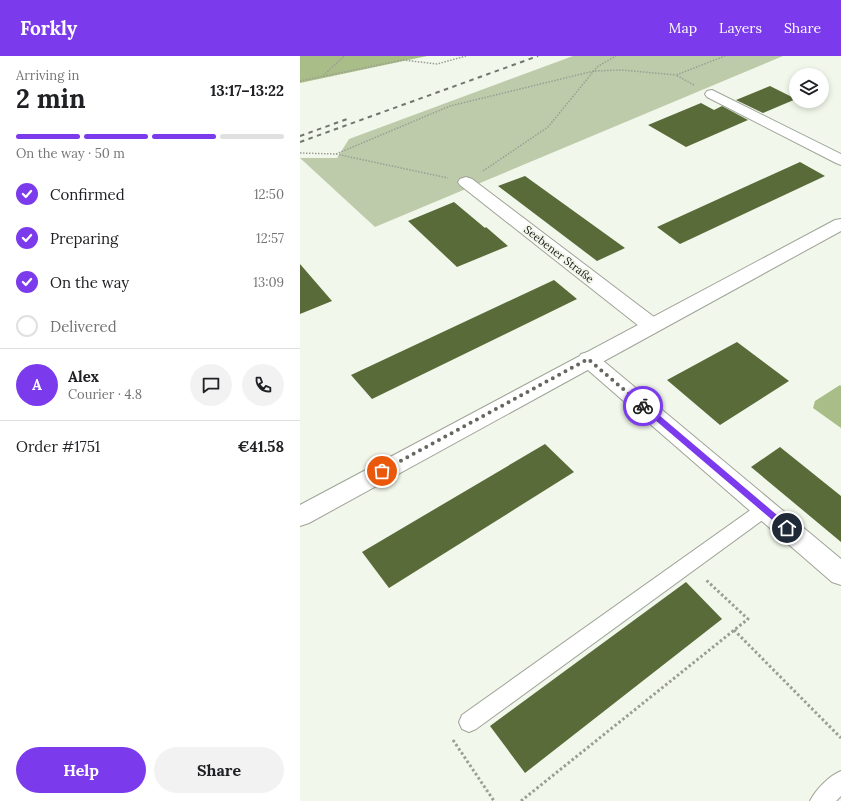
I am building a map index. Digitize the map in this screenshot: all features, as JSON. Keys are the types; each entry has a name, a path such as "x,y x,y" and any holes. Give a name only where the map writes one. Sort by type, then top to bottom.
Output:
{"street":[{"path":"712,94 841,160"},
{"name":"Seebener Straße","path":"466,182 651,325"},
{"path":"300,516 588,359 841,224"},
{"path":"588,359 841,574"}],"lane":[{"path":"469,722 765,509"},
{"path":"821,801 841,781"}],"path":[{"path":"322,76 344,56"},
{"path":"300,81 403,60 438,64 466,56"},
{"path":"300,153 336,154 466,182 548,127 597,67 616,56"},
{"path":"676,75 725,56"},
{"path":"336,154 450,106 594,71 622,70 676,75 712,94"},
{"path":"521,801 748,619 690,564"},
{"path":"734,630 841,738"},
{"path":"469,722 450,736 494,801"}],"green space":[{"path":"300,56 427,56 300,83"},
{"path":"573,56 783,56 375,227 300,158 337,158 349,139"},
{"path":"840,385 841,428 813,408 815,401"}],"building":[{"path":"770,86 789,96 789,102 763,113 736,100"},
{"path":"701,103 714,110 722,106 748,120 686,147 648,125"},
{"path":"800,162 825,176 680,244 657,227"},
{"path":"525,176 625,248 597,261 498,186"},
{"path":"454,202 508,246 457,267 408,221"},
{"path":"300,264 332,301 300,314"},
{"path":"554,280 577,299 372,399 351,375"},
{"path":"737,342 789,381 720,425 667,380"},
{"path":"545,444 574,472 389,588 362,552"},
{"path":"780,447 841,496 841,542 751,467"},
{"path":"686,582 722,619 525,773 490,726"}],"railway":[{"path":"300,142 538,56"},
{"path":"300,136 350,118"}],"way so far":[{"path":"382,471 588,359 643,406"}],"route":[{"path":"643,406 787,528"}]}
